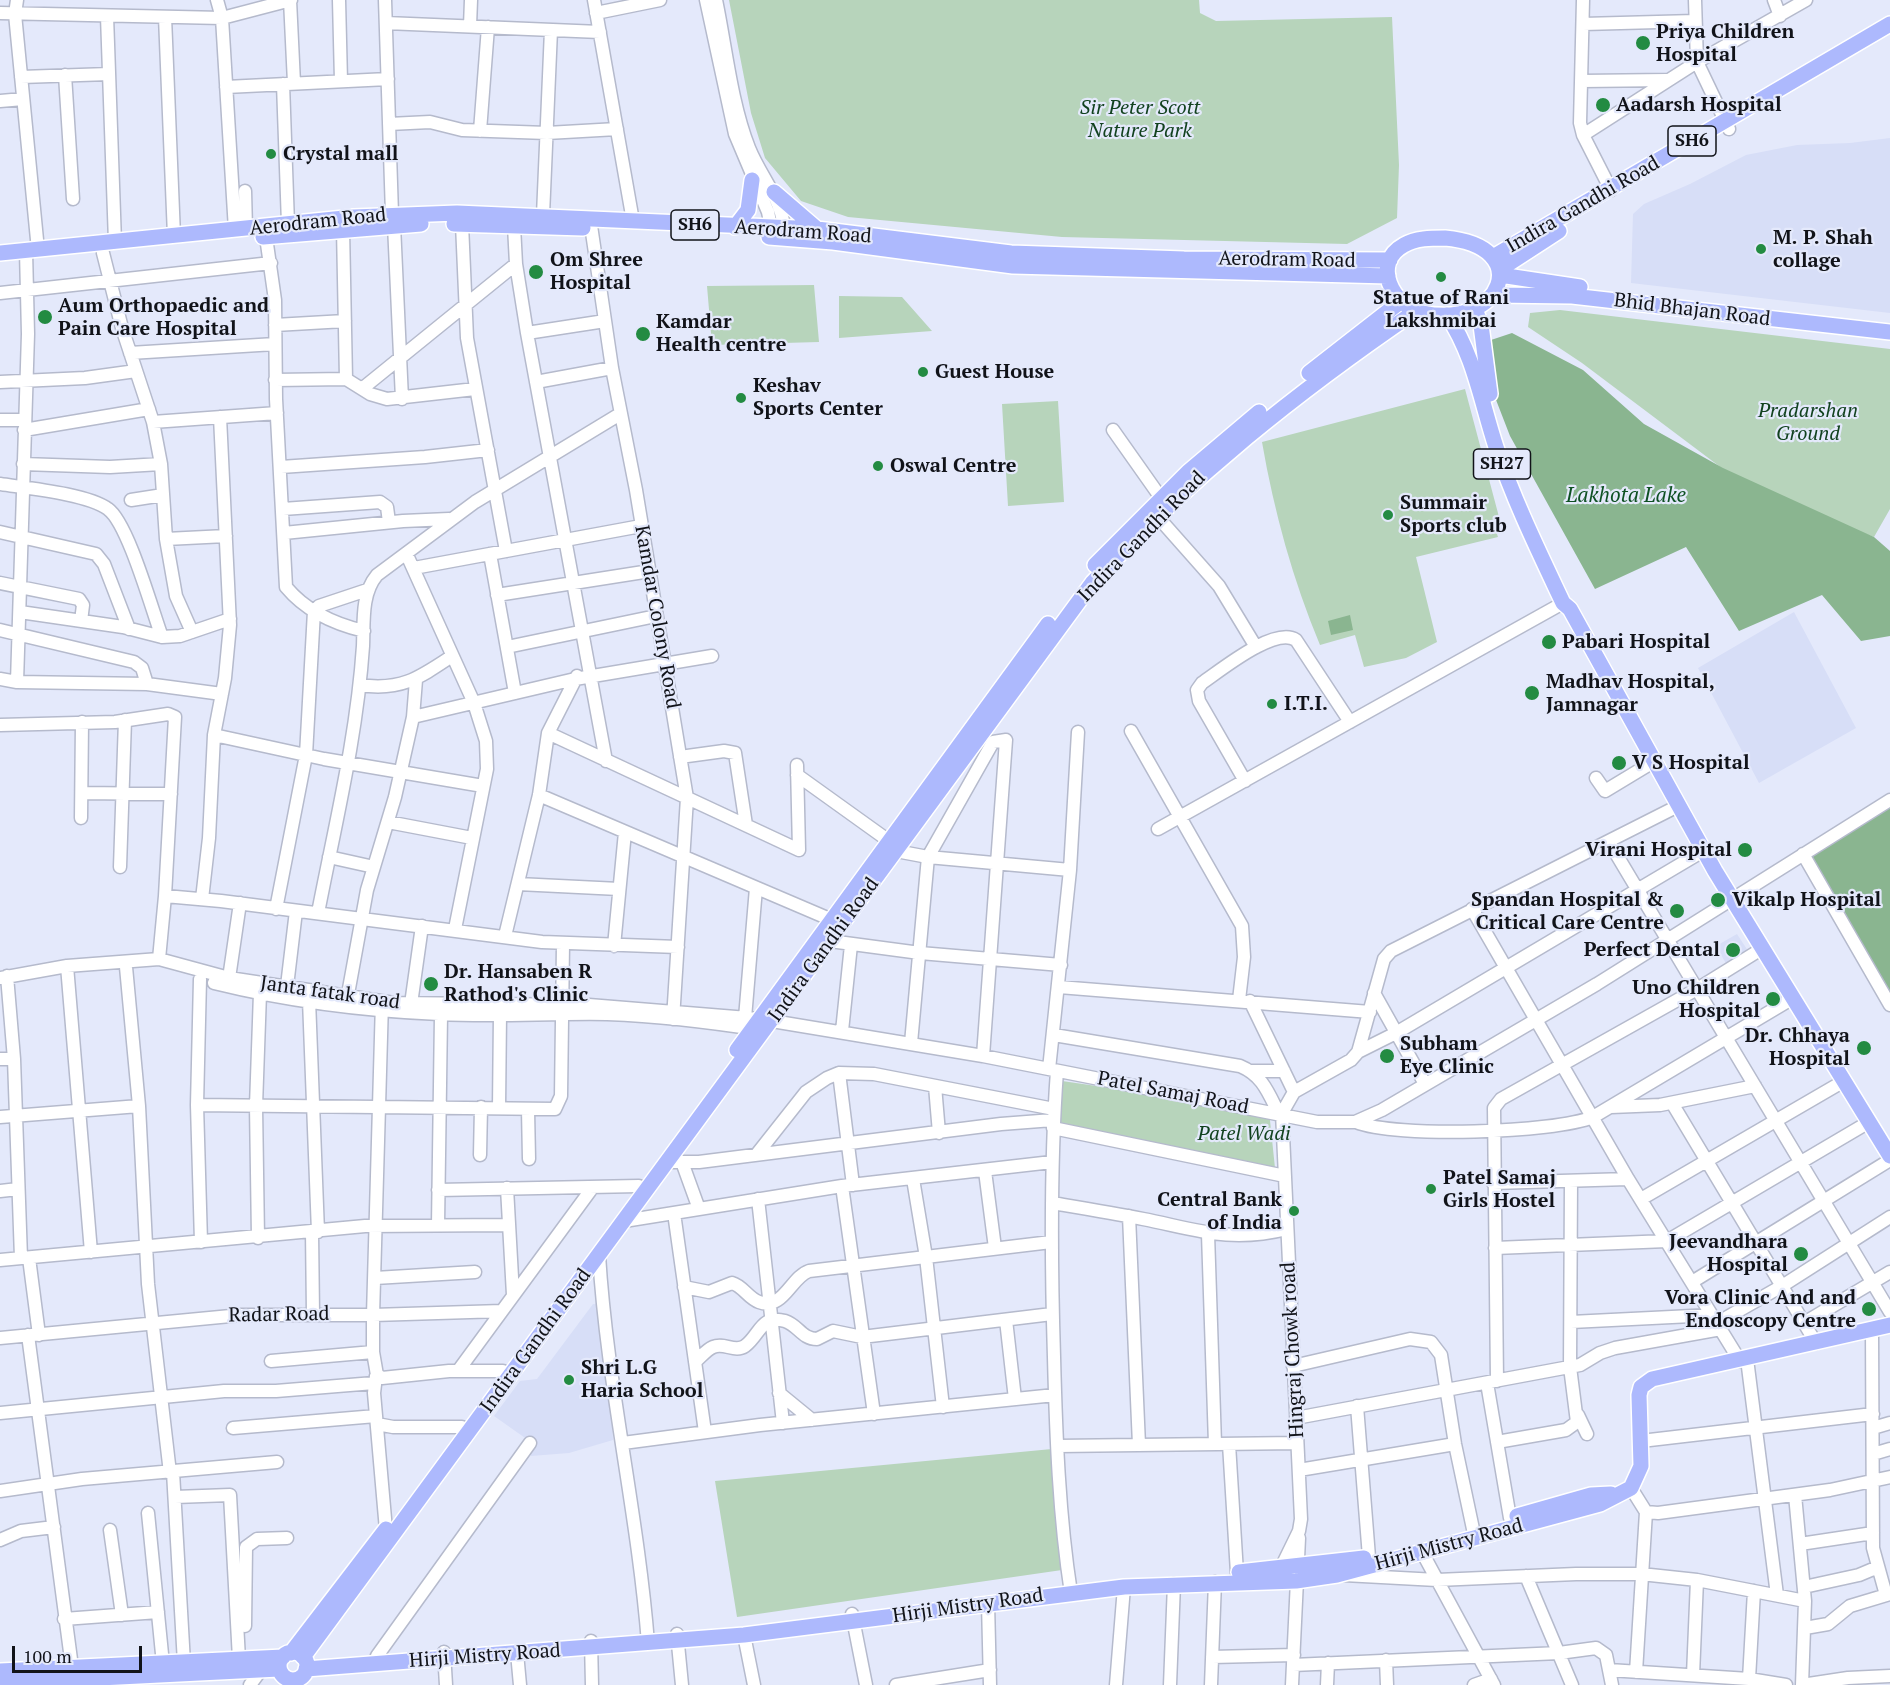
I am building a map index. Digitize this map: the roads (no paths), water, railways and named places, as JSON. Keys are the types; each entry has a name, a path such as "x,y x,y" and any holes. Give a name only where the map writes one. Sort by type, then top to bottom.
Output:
{"main road":[{"name":"Indira Gandhi Road","path":"1497,268 1890,24"},
{"name":"Indira Gandhi Road","path":"1497,268 1611,190 1890,36"},
{"path":"735,227 748,210 752,180"},
{"path":"774,192 817,229"},
{"name":"Aerodram Road","path":"0,262 30,254 115,242 288,224 543,216 591,224 779,232 817,229 1011,253 1389,268"},
{"name":"Aerodram Road","path":"0,253 103,253 343,229 393,219 514,226 633,221 779,232 1013,266 1389,268"},
{"path":"1445,238 1475,243 1497,268 1494,295 1475,309 1447,315 1416,311 1400,302 1393,294 1389,268 1397,250 1413,241 1445,238"},
{"name":"Bhid Bhajan Road","path":"1497,268 1890,323"},
{"name":"Bhid Bhajan Road","path":"1494,295 1572,296 1890,332"},
{"name":"Indira Gandhi Road","path":"759,1023 830,941 892,846 1076,586 1161,498 1232,433 1400,302"},
{"name":"SH27","path":"1475,309 1480,325 1488,389 1506,449 1571,600 1567,606"},
{"name":"Indira Gandhi Road","path":"289,1669 618,1222 668,1162 759,1023 832,920 892,846 1093,582 1157,516 1263,421 1416,311"},
{"name":"SH27","path":"1447,315 1462,337 1472,360 1496,448 1523,519 1567,606 1703,850 1890,1158"},
{"name":"Indira Gandhi Road","path":"618,1222 639,1186 668,1162"},
{"name":"Indira Gandhi Road","path":"289,1669 386,1530 503,1371 595,1253"},
{"path":"1625,1491 1641,1466 1639,1395 1645,1383 1652,1379 1872,1331 1890,1325"},
{"name":"Hirji Mistry Road","path":"1297,1574 1369,1557 1591,1496 1625,1491"},
{"name":"Hirji Mistry Road","path":"677,1638 988,1603 1070,1589 1215,1582 1277,1575 1337,1575 1600,1504 1625,1491"},
{"name":"Hirji Mistry Road","path":"289,1669 591,1644 744,1635 1070,1589 1237,1573 1277,1575"},
{"name":"Hirji Mistry Road","path":"289,1669 377,1656 517,1653 591,1644"},
{"path":"0,1671 239,1659 289,1669"},
{"path":"0,1683 289,1669"}],"street":[{"path":"17,0 15,14 23,99 30,254 27,290 17,682"},
{"path":"217,0 222,18 226,87 241,229"},
{"path":"0,13 222,18 291,0 288,83 288,224"},
{"path":"339,0 341,81"},
{"path":"385,0 402,399"},
{"path":"470,26 471,0"},
{"path":"633,221 595,6 660,0"},
{"path":"706,0 735,134 752,180 779,232"},
{"path":"716,0 744,133 783,214 779,232"},
{"path":"1583,0 1583,135 1611,190"},
{"path":"1695,0 1696,62 1727,125"},
{"path":"1774,0 1780,16"},
{"path":"1583,135 1696,62 1806,0"},
{"path":"107,16 115,242"},
{"path":"165,17 174,236"},
{"path":"1583,24 1695,21"},
{"path":"386,23 600,32"},
{"path":"480,131 488,27"},
{"path":"543,216 551,30"},
{"path":"21,77 109,74"},
{"path":"65,75 73,199"},
{"path":"226,87 388,79"},
{"path":"1582,81 1669,80"},
{"path":"0,101 23,99"},
{"path":"389,124 430,122 462,130 546,133 617,129"},
{"path":"241,229 245,191"},
{"path":"462,224 464,307 475,389 496,488 506,551"},
{"name":"Kamdar Colony Road","path":"591,224 612,368 650,571 687,798 674,1014"},
{"path":"514,226 516,264 527,333 606,760"},
{"path":"343,229 346,379"},
{"path":"266,237 271,263 275,325 275,380 286,587 293,596 340,626 364,631"},
{"path":"103,253 130,353 153,422 161,464 166,539 176,596 192,632"},
{"path":"0,293 271,263"},
{"path":"363,388 516,264"},
{"path":"275,325 345,321"},
{"path":"527,333 605,321"},
{"path":"130,353 275,344"},
{"path":"536,382 612,368"},
{"path":"0,382 84,378 136,371"},
{"path":"275,380 346,379 378,398 402,399 475,389"},
{"path":"0,420 24,425 149,409"},
{"path":"153,422 277,413"},
{"path":"318,913 360,685 367,590 376,576 407,555 449,519 550,454 620,414"},
{"path":"202,899 209,838 214,735 222,694 230,619 220,417"},
{"path":"1113,430 1161,498"},
{"path":"281,467 488,450"},
{"path":"23,464 110,467 161,464"},
{"path":"0,484 83,498 100,504 115,515 123,530 162,637"},
{"path":"131,500 163,495"},
{"path":"283,509 380,502 387,507 389,522"},
{"path":"1157,516 1219,586 1256,647"},
{"path":"284,533 389,522 449,519"},
{"path":"414,568 641,526"},
{"path":"0,532 96,554 104,564 129,629"},
{"path":"166,539 226,536"},
{"path":"490,554 515,693"},
{"path":"407,555 474,703 487,756 455,929"},
{"path":"498,595 650,571"},
{"path":"0,583 79,599 83,605 81,621"},
{"path":"276,909 306,755 314,611 319,606 367,590"},
{"path":"1158,829 1350,722 1567,606"},
{"path":"20,612 129,629 162,637 192,632 230,619"},
{"path":"507,647 656,616"},
{"path":"0,630 134,662 142,668 147,684"},
{"path":"1245,781 1199,701 1197,690 1202,683 1256,647 1282,636 1289,636 1296,640 1350,722"},
{"path":"360,685 385,688 416,680 452,656"},
{"path":"413,717 575,679 712,656"},
{"path":"505,936 538,795 548,733 586,661"},
{"path":"0,679 17,682 147,684 222,694"},
{"path":"348,994 362,918 413,717 416,680"},
{"path":"0,725 125,720 168,714 175,717 165,897 159,959"},
{"path":"120,867 125,720"},
{"path":"81,818 82,722"},
{"path":"1131,731 1242,926 1245,1001 1294,1092"},
{"path":"1070,1589 1055,1395 1051,1242 1054,1035 1070,870 1078,732"},
{"path":"548,733 800,850 797,770 892,846 928,857 1070,870"},
{"path":"214,735 347,763 483,786"},
{"path":"911,1043 928,857 993,742 1006,740 983,1056"},
{"path":"680,757 724,751 735,753 746,825"},
{"path":"1596,778 1605,791 1653,762"},
{"path":"82,793 171,794"},
{"path":"538,795 832,920"},
{"name":"Patel Samaj Road","path":"674,1014 842,1031 1280,1112 1317,1122 1355,1122 1367,1119 1536,1020 1890,800"},
{"path":"1358,1052 1384,959 1391,951 1678,806"},
{"path":"388,822 472,838"},
{"path":"614,946 625,832"},
{"path":"1609,842 1890,1312"},
{"path":"1054,1035 1240,1066 1251,1071 1266,1088 1280,1112 1294,1092 1351,1060 1358,1052 1396,1033 1703,850"},
{"path":"1803,854 1890,1005"},
{"path":"329,857 374,867"},
{"path":"518,884 619,889"},
{"path":"756,888 759,1023"},
{"path":"165,897 240,903 563,944 678,947"},
{"path":"229,982 240,903"},
{"path":"1472,909 1628,1179 1716,1322 1744,1360 1757,1428 1777,1595"},
{"path":"287,986 296,911"},
{"path":"422,926 410,1008 441,1015 561,1010"},
{"path":"830,941 920,953 1061,965"},
{"path":"197,1106 481,1107 549,1111 555,1109 560,1102 563,944"},
{"path":"842,1031 851,945"},
{"path":"1510,1518 1497,1442 1492,1382 1495,1248 1492,1129 1494,1108 1501,1099 1697,989 1762,948"},
{"name":"Janta fatak road","path":"4,981 67,969 159,959 229,982 287,986 348,994 382,1005 410,1008 674,1014"},
{"path":"126,967 139,1106 152,1322 175,1497 184,1663"},
{"path":"91,1252 67,969 126,967 172,969 200,979 229,982 260,993 309,1000 382,1005 373,1352 376,1420 386,1530"},
{"path":"200,979 197,1106 201,1242"},
{"path":"4,981 14,1059 18,1189 34,1335 38,1409 72,1667"},
{"path":"1059,987 1370,1012"},
{"path":"258,1238 256,1106 260,993"},
{"path":"1374,993 1425,1084"},
{"path":"1355,1122 1381,1129 1415,1131 1565,1126 1593,1117 1793,998"},
{"path":"309,1000 315,1107 313,1314"},
{"path":"499,1108 500,1014"},
{"path":"438,1225 441,1015"},
{"path":"0,1059 14,1059"},
{"path":"1251,1071 1284,1071"},
{"path":"758,1154 806,1092 827,1077 840,1073 866,1073 935,1086 1053,1119 1285,1176"},
{"path":"840,1073 849,1142 848,1185 852,1266 874,1414"},
{"path":"1641,1199 1844,1081"},
{"path":"935,1086 939,1133"},
{"path":"1609,1107 1637,1108 1672,1103 1755,1086"},
{"path":"1672,1103 1816,1342"},
{"path":"0,1117 139,1106"},
{"path":"480,1155 481,1107"},
{"path":"528,1110 529,1159"},
{"name":"Hingraj Chowk road","path":"1277,1575 1299,1531 1299,1470 1280,1112"},
{"path":"699,1209 668,1162 758,1154 1053,1119"},
{"path":"1495,1248 1666,1241 1869,1122"},
{"path":"1692,1282 1757,1244 1890,1158"},
{"path":"618,1222 848,1185 1052,1162"},
{"path":"985,1171 995,1248"},
{"path":"913,1179 926,1257 943,1407"},
{"path":"1493,1184 1628,1179"},
{"path":"1571,1180 1570,1367 1578,1415 1587,1434"},
{"path":"438,1190 639,1186"},
{"path":"458,1371 593,1187"},
{"path":"507,1188 513,1295"},
{"path":"0,1191 18,1189"},
{"path":"758,1199 783,1423"},
{"path":"1052,1203 1129,1216 1208,1234 1241,1237 1287,1229"},
{"path":"674,1213 705,1432"},
{"path":"1129,1216 1139,1445"},
{"path":"1296,1418 1586,1364 1600,1353 1615,1348 1716,1322 1782,1286 1890,1217"},
{"path":"0,1260 377,1226 509,1225"},
{"path":"1208,1234 1215,1444"},
{"path":"684,1287 709,1292 732,1283 759,1302 770,1302 789,1292 803,1273 1051,1242"},
{"path":"595,1253 623,1443 647,1640"},
{"path":"375,1278 475,1272"},
{"path":"1804,1323 1890,1272"},
{"name":"Radar Road","path":"0,1338 241,1315 373,1316 502,1311"},
{"path":"695,1362 711,1347 740,1348 746,1346 762,1324 771,1320 786,1322 810,1339 817,1339 840,1330 862,1337 1052,1314"},
{"path":"1006,1320 1015,1399"},
{"path":"1571,1322 1716,1322"},
{"path":"1805,1628 1828,1624 1850,1606 1888,1595 1878,1567 1873,1533 1872,1331"},
{"path":"1293,1366 1420,1338 1437,1347 1473,1529"},
{"path":"271,1361 373,1352"},
{"path":"0,1413 224,1391 296,1390 458,1371 503,1371"},
{"path":"779,1393 812,1420"},
{"path":"623,1443 783,1423 1055,1395"},
{"path":"1357,1407 1369,1557"},
{"path":"1641,1441 1873,1414"},
{"path":"1497,1442 1566,1430 1577,1422 1578,1415"},
{"path":"233,1428 376,1420 393,1427 462,1427"},
{"path":"1873,1428 1890,1423"},
{"path":"377,1656 530,1443"},
{"path":"1058,1446 1297,1443"},
{"path":"1229,1444 1237,1573"},
{"path":"1299,1470 1455,1444"},
{"path":"1873,1454 1890,1449"},
{"path":"0,1491 82,1479 277,1462"},
{"path":"1625,1491 1646,1512 1685,1510 1795,1495 1890,1477"},
{"path":"175,1497 230,1495 239,1659"},
{"path":"1795,1495 1805,1601 1802,1685 1848,1678 1890,1676"},
{"path":"1636,1672 1646,1512"},
{"path":"148,1513 163,1664"},
{"path":"0,1540 21,1531 54,1527"},
{"path":"110,1530 122,1615"},
{"path":"1292,1685 1299,1531"},
{"path":"1800,1544 1873,1533"},
{"path":"239,1659 245,1634 246,1547 256,1539 287,1538"},
{"path":"1422,1552 1493,1682 1474,1685"},
{"path":"1804,1587 1859,1575 1878,1567"},
{"path":"1337,1575 1437,1580 1641,1574 1697,1580 1805,1601"},
{"path":"1526,1576 1572,1685"},
{"path":"1692,1675 1697,1580"},
{"path":"1211,1685 1215,1582"},
{"path":"1170,1685 1174,1584"},
{"path":"1116,1685 1124,1587"},
{"path":"1749,1679 1754,1591"},
{"path":"988,1603 990,1685"},
{"path":"64,1619 158,1612"},
{"path":"853,1618 866,1685"},
{"path":"744,1635 754,1685"},
{"path":"677,1638 682,1685"},
{"path":"591,1644 592,1685"},
{"path":"1212,1658 1294,1660 1328,1664 1600,1649 1606,1655 1612,1685"},
{"path":"517,1653 520,1685"},
{"path":"444,1656 446,1685"},
{"path":"1386,1660 1387,1685"},
{"path":"1327,1685 1328,1664"},
{"path":"250,1685 261,1670"},
{"path":"896,1685 990,1670"},
{"path":"1609,1670 1749,1679 1786,1685"}],"water":[{"name":"Lakhota Lake","path":"1512,333 1583,370 1644,424 1723,468 1874,537 1890,551 1890,636 1861,641 1822,595 1739,631 1686,547 1595,589 1510,436 1486,374 1488,341"},
{"path":"1350,615 1353,630 1331,635 1328,621"},
{"path":"1890,805 1890,999 1804,857"}],"place":[{"name":"Priya Children Hospital","path":"1643,43"},
{"name":"Aadarsh Hospital","path":"1603,105"},
{"name":"Crystal mall","path":"271,154"},
{"name":"M. P. Shah collage","path":"1761,249"},
{"name":"Om Shree Hospital","path":"536,272"},
{"name":"Statue of Rani Lakshmibai","path":"1441,277"},
{"name":"Aum Orthopaedic and Pain Care Hospital","path":"45,317"},
{"name":"Kamdar Health centre","path":"643,334"},
{"name":"Guest House","path":"923,372"},
{"name":"Keshav Sports Center","path":"741,398"},
{"name":"Oswal Centre","path":"878,466"},
{"name":"Summair Sports club","path":"1388,515"},
{"name":"Pabari Hospital","path":"1549,642"},
{"name":"Madhav Hospital, Jamnagar","path":"1532,693"},
{"name":"I.T.I.","path":"1272,704"},
{"name":"V S Hospital","path":"1619,763"},
{"name":"Virani Hospital","path":"1745,850"},
{"name":"Vikalp Hospital","path":"1718,900"},
{"name":"Spandan Hospital & Critical Care Centre","path":"1677,911"},
{"name":"Perfect Dental","path":"1733,950"},
{"name":"Dr. Hansaben R Rathod's Clinic","path":"431,984"},
{"name":"Uno Children Hospital","path":"1773,999"},
{"name":"Dr. Chhaya Hospital","path":"1864,1048"},
{"name":"Subham Eye Clinic","path":"1387,1056"},
{"name":"Patel Samaj Girls Hostel","path":"1431,1189"},
{"name":"Central Bank of India","path":"1294,1211"},
{"name":"Jeevandhara Hospital","path":"1801,1254"},
{"name":"Vora Clinic And and Endoscopy Centre","path":"1869,1309"},
{"name":"Shri L.G Haria School","path":"569,1380"}],"park label":[{"name":"Sir Peter Scott Nature Park","path":"1140,120"},
{"name":"Pradarshan Ground","path":"1808,422"},
{"name":"Patel Wadi","path":"1244,1134"}]}
